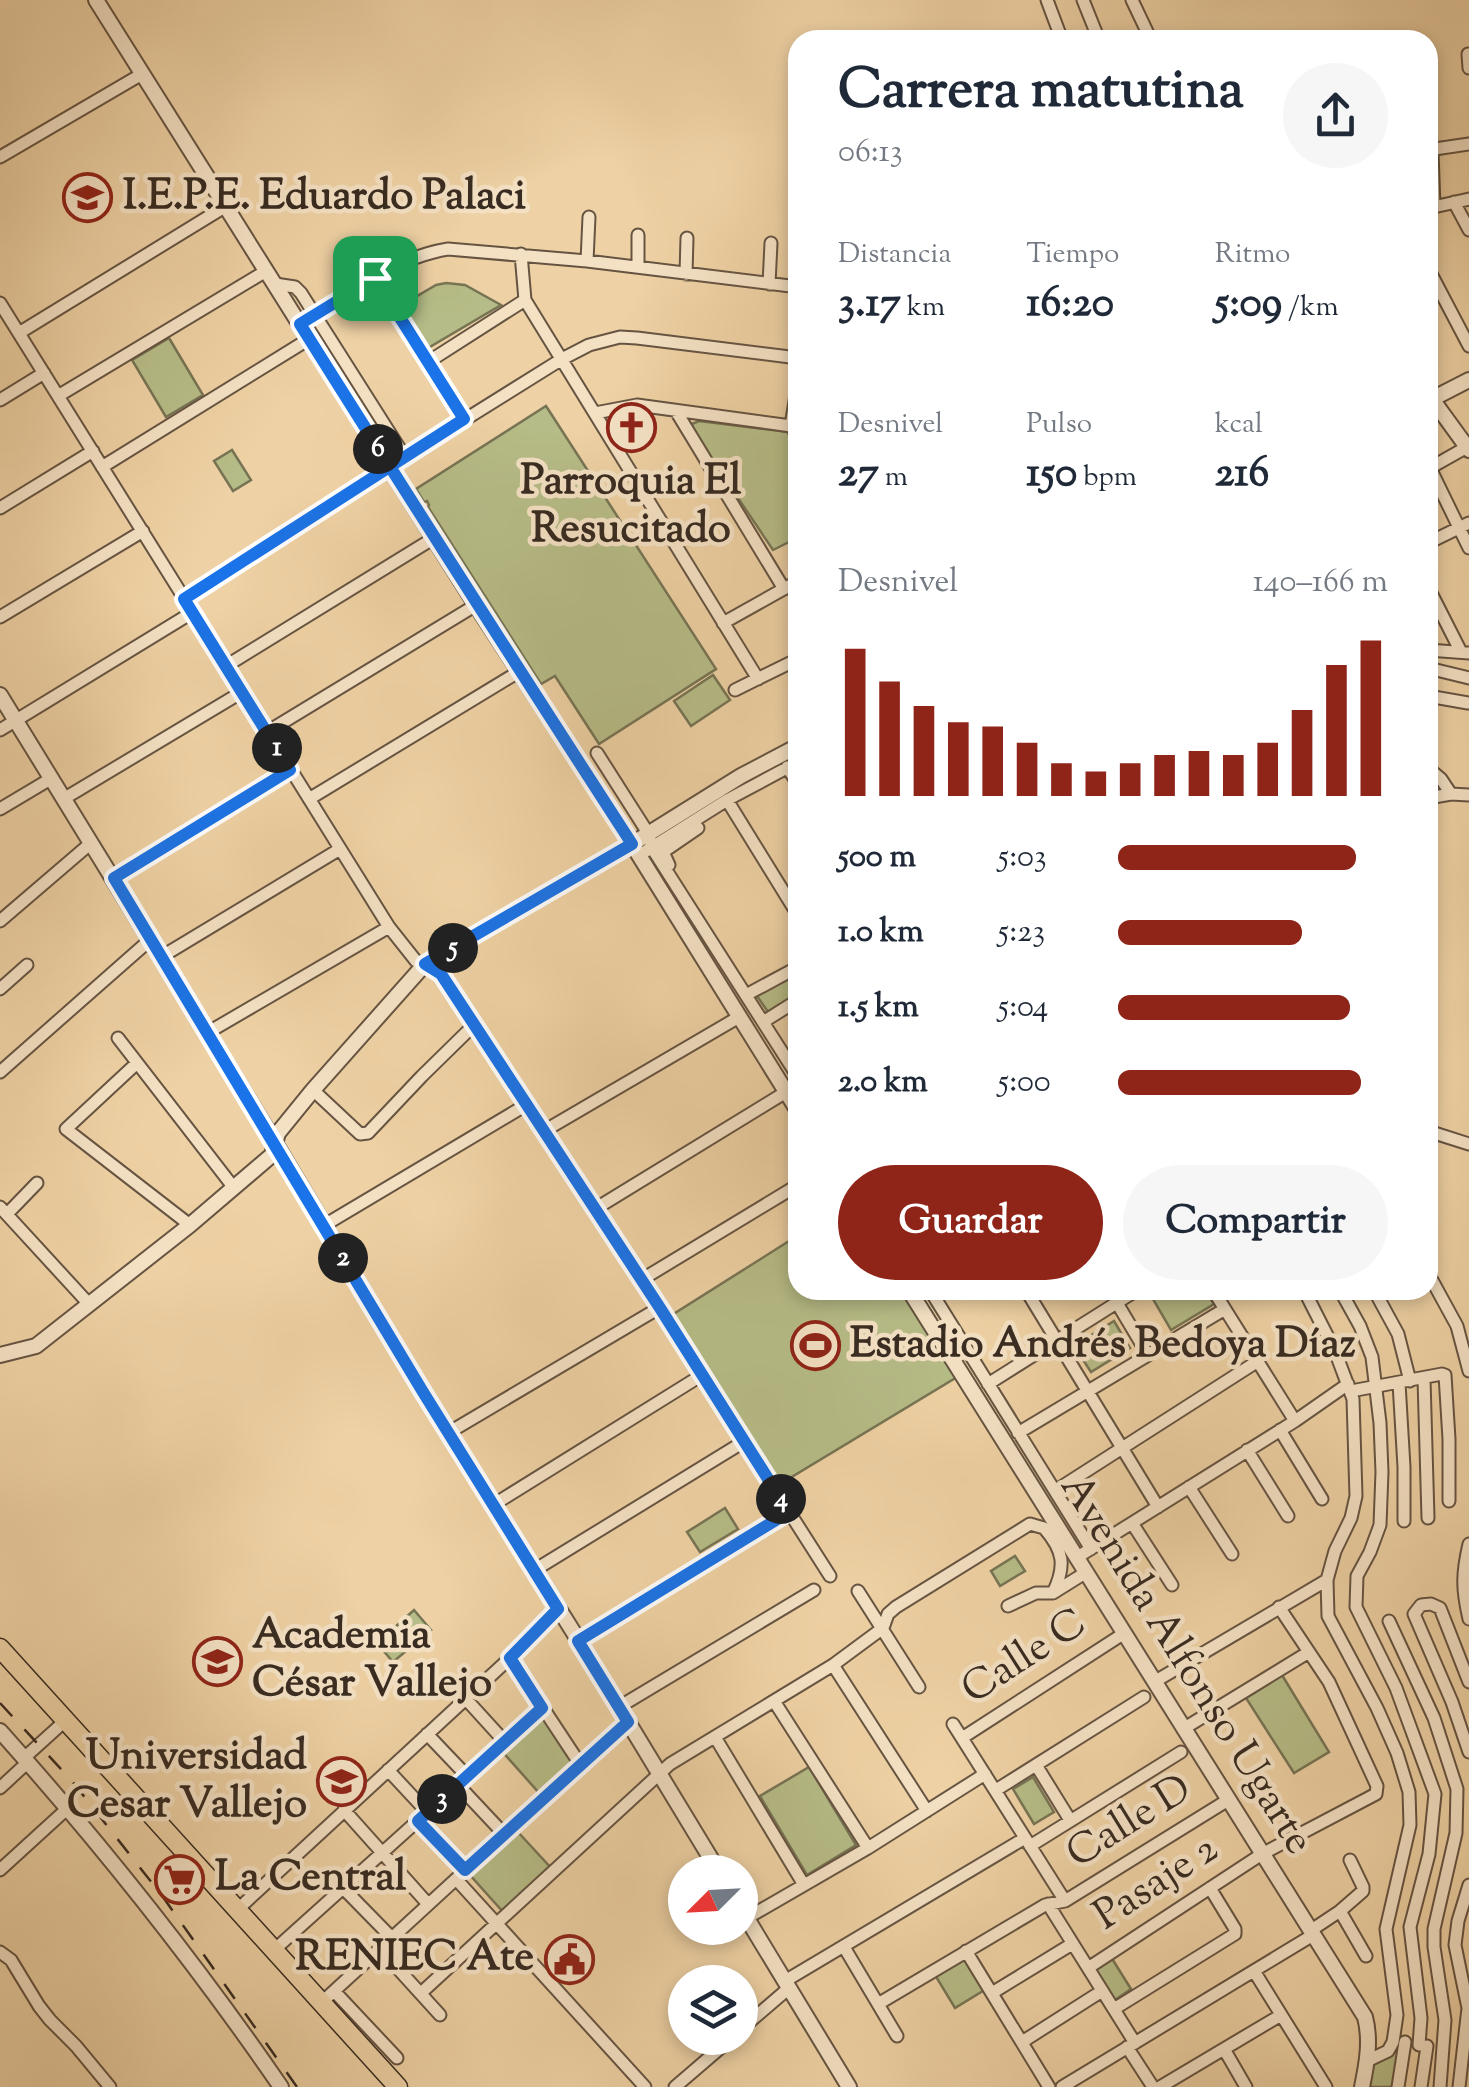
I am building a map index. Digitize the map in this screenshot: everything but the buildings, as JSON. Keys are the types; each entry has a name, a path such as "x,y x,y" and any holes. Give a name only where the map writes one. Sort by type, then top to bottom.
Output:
{"main road":[{"path":"0,1648 62,1724 386,2087"},
{"path":"0,1664 62,1724 273,1951 328,1997 398,2087"}],"street":[{"path":"96,0 476,605 642,845 682,894 788,1061"},
{"path":"1047,0 1058,30"},
{"path":"1084,0 1095,30"},
{"path":"1132,0 1146,30"},
{"path":"0,157 142,74"},
{"path":"1438,149 1469,144"},
{"path":"1438,205 1469,199"},
{"path":"1454,202 1469,230"},
{"path":"18,333 226,206"},
{"path":"587,261 590,218"},
{"path":"638,235 638,267"},
{"path":"686,274 687,238"},
{"path":"769,284 772,243"},
{"path":"300,324 412,258 448,248 788,286"},
{"path":"521,254 526,300 758,678"},
{"path":"58,396 270,278 295,287 405,457"},
{"path":"375,278 464,419"},
{"path":"1438,287 1469,346"},
{"path":"428,362 526,300"},
{"path":"0,304 388,927 416,961 441,974 830,1576"},
{"path":"1456,320 1469,314"},
{"path":"184,599 464,419 589,344 620,337 788,357"},
{"path":"102,466 309,339"},
{"path":"0,400 44,374"},
{"path":"1438,396 1469,380"},
{"path":"595,413 638,405 788,431"},
{"path":"1438,410 1468,448 1438,463"},
{"path":"676,411 784,589"},
{"path":"0,508 93,451"},
{"path":"1438,483 1464,525 1469,548"},
{"path":"1438,538 1464,525"},
{"path":"0,617 143,531"},
{"path":"226,666 434,538"},
{"path":"723,622 788,587"},
{"path":"267,732 476,605"},
{"path":"1438,605 1465,652"},
{"path":"0,730 193,612"},
{"path":"1438,651 1465,652"},
{"path":"734,690 788,664"},
{"path":"1438,670 1469,678"},
{"path":"309,800 520,671"},
{"path":"65,798 242,692"},
{"path":"0,694 709,1855"},
{"path":"1438,698 1468,703"},
{"path":"642,845 740,776 788,751"},
{"path":"598,753 642,845 788,1095"},
{"path":"682,894 663,852 729,803 788,766"},
{"path":"114,878 290,770"},
{"path":"1438,776 1451,794"},
{"path":"0,810 52,778"},
{"path":"1438,796 1469,795"},
{"path":"0,1356 36,1346 272,1155 278,1132 425,964 642,845 729,803"},
{"path":"729,803 788,899"},
{"path":"2,917 91,843"},
{"path":"161,957 340,849"},
{"path":"207,1033 388,927"},
{"path":"0,1072 151,940"},
{"path":"0,989 26,964"},
{"path":"746,995 788,972"},
{"path":"763,1022 788,1006"},
{"path":"544,1130 739,1017"},
{"path":"313,1090 360,1134 368,1133 474,1025"},
{"path":"118,1038 234,1188"},
{"path":"137,1063 66,1129 190,1225"},
{"path":"594,1209 786,1092"},
{"path":"324,1226 526,1105"},
{"path":"1438,1134 1469,1144"},
{"path":"38,1183 4,1210 89,1304"},
{"path":"641,1280 788,1191"},
{"path":"1438,1292 1457,1326 1469,1372"},
{"name":"Avenida Alfonso Ugarte","path":"915,1300 1365,2017 1369,2031 1368,2061 1362,2087"},
{"name":"Avenida Alfonso Ugarte","path":"936,1300 1091,1549"},
{"path":"1032,1300 1158,1506"},
{"path":"988,1384 1120,1300"},
{"path":"1219,1300 1295,1421"},
{"path":"1310,1300 1350,1387 1356,1496 1327,1580 1328,1616 1397,1753 1409,1792 1410,1825 1386,1930 1398,2015 1388,2051 1368,2061"},
{"path":"1345,1300 1367,1342 1377,1387 1382,1472 1380,1525 1357,1576 1356,1607 1396,1688 1435,1794 1429,1854 1410,1927 1422,2018 1421,2087"},
{"path":"1379,1300 1398,1334 1404,1382 1404,1521"},
{"path":"1117,1302 1148,1355"},
{"path":"448,1432 660,1308"},
{"path":"1018,1433 1224,1309"},
{"path":"1055,1491 1258,1361"},
{"path":"1076,1558 1350,1387 1377,1387 1442,1374 1446,1379 1449,1502"},
{"path":"492,1505 702,1375"},
{"path":"1424,1378 1428,1518"},
{"path":"1280,1430 1322,1499"},
{"path":"534,1571 744,1441"},
{"path":"1247,1450 1288,1516"},
{"path":"1189,1488 1232,1554"},
{"path":"578,1641 789,1512"},
{"path":"1132,1523 1172,1584"},
{"path":"421,1994 670,1764 833,1665 883,1628 896,1606 1030,1524 1044,1528 1059,1552 1062,1569 1053,1593"},
{"path":"1469,1544 1462,1590 1469,1619"},
{"path":"1008,1606 1036,1593 1049,1595 1085,1572"},
{"path":"1154,1682 1327,1580"},
{"path":"619,1707 814,1590"},
{"path":"858,1591 919,1687"},
{"path":"1469,1682 1440,1608 1434,1604 1418,1608 1414,1614 1469,1752"},
{"path":"1183,1729 1309,1652 1279,1608"},
{"path":"236,1910 510,1658 558,1609"},
{"path":"1389,1621 1434,1718 1457,1789 1456,1833 1434,1929 1445,2020 1440,2087"},
{"name":"Calle C","path":"962,1738 1123,1634"},
{"name":"Pasaje 2","path":"1088,1968 1262,1854 1376,1794 1378,1790 1334,1691 1309,1652"},
{"path":"510,1658 580,1764"},
{"path":"833,1665 926,1811"},
{"path":"996,1790 1144,1697"},
{"path":"465,1698 504,1742"},
{"path":"774,1701 868,1848"},
{"path":"273,1951 542,1708"},
{"path":"397,2058 328,1997 628,1722"},
{"path":"0,1788 62,1724"},
{"path":"878,2004 1048,1904 1065,1901 953,1724"},
{"path":"0,1731 175,1938 281,2087"},
{"path":"427,1734 504,1834"},
{"path":"715,1737 804,1885"},
{"path":"758,2012 787,1984 844,1946 1070,1820 1182,1752"},
{"path":"1036,1765 1070,1820"},
{"path":"388,1770 497,1924 645,2087"},
{"path":"758,1906 804,1885 986,1774"},
{"name":"Calle D","path":"1065,1901 1228,1800"},
{"path":"0,1870 68,1807"},
{"path":"344,1810 428,1904"},
{"path":"1062,2087 1254,1970 1340,1911 1364,1891 1350,1860"},
{"path":"1462,2087 1468,2008 1456,1945 1458,1921 1469,1885"},
{"path":"344,1888 392,1938"},
{"path":"1114,2009 1235,1934 1210,1888"},
{"path":"1048,1904 1157,2087 1281,2015"},
{"path":"1340,1911 1366,1956"},
{"path":"758,1935 850,2087"},
{"path":"992,1993 1072,1944"},
{"path":"844,1946 897,2036"},
{"path":"380,1949 440,2014"},
{"path":"0,1952 12,1960 50,2020 110,2087"},
{"path":"966,1952 1049,2087"},
{"path":"1254,1970 1326,2087"},
{"path":"1022,2042 1102,1991"},
{"path":"1398,2087 1404,2042"},
{"path":"1224,2049 1246,2087"},
{"path":"675,2087 712,2055"},
{"path":"1462,2087 1469,2074"}],"green space":[{"path":"446,283 465,285 501,305 428,348 402,305"},
{"path":"169,338 203,395 166,417 132,360"},
{"path":"546,406 716,669 599,744 555,676 541,684 416,489"},
{"path":"699,421 788,432 788,542 773,550 691,428"},
{"path":"232,450 251,480 233,491 214,461"},
{"path":"713,675 730,700 691,726 674,701"},
{"path":"788,977 788,1000 768,1012 757,996"},
{"name":"Estadio Andrés Bedoya Díaz","path":"788,1242 788,1300 909,1300 957,1377 780,1484 672,1315"},
{"path":"1154,1300 1211,1300 1214,1304 1171,1330"},
{"path":"1114,1321 1130,1348 1091,1372 1074,1346"},
{"path":"725,1508 738,1529 700,1552 687,1532"},
{"path":"1015,1556 1025,1571 1000,1586 991,1571"},
{"path":"414,1610 431,1630 393,1662 377,1643"},
{"path":"1282,1675 1329,1752 1294,1773 1246,1698"},
{"path":"542,1711 576,1761 540,1794 500,1749"},
{"path":"809,1767 856,1845 807,1875 760,1796"},
{"path":"1033,1777 1054,1812 1034,1824 1013,1789"},
{"path":"517,1831 552,1869 504,1913 470,1875"},
{"path":"966,1956 986,1989 955,2008 935,1975"},
{"path":"1111,1957 1131,1989 1115,2000 1094,1968"},
{"path":"1394,2049 1401,2050 1395,2087 1367,2087 1370,2067"}],"railway":[{"path":"0,1703 72,1781 163,1897 297,2087"}],"place":[{"name":"I.E.P.E. Eduardo Palaci","path":"88,198"},
{"name":"Parroquia El Resucitado","path":"631,427"},
{"name":"Estadio Andrés Bedoya Díaz","path":"815,1346"},
{"name":"Academia César Vallejo","path":"217,1661"},
{"name":"Universidad Cesar Vallejo","path":"342,1782"},
{"name":"La Central","path":"180,1879"},
{"name":"RENIEC Ate","path":"569,1959"}],"route":[{"path":"375,278 300,324 389,467 476,605 632,844 425,964 441,974 789,1512 578,1641 628,1722 465,1870 418,1821 542,1708 510,1658 558,1609 114,878 290,770 184,599 389,467 464,419 375,278"}]}
